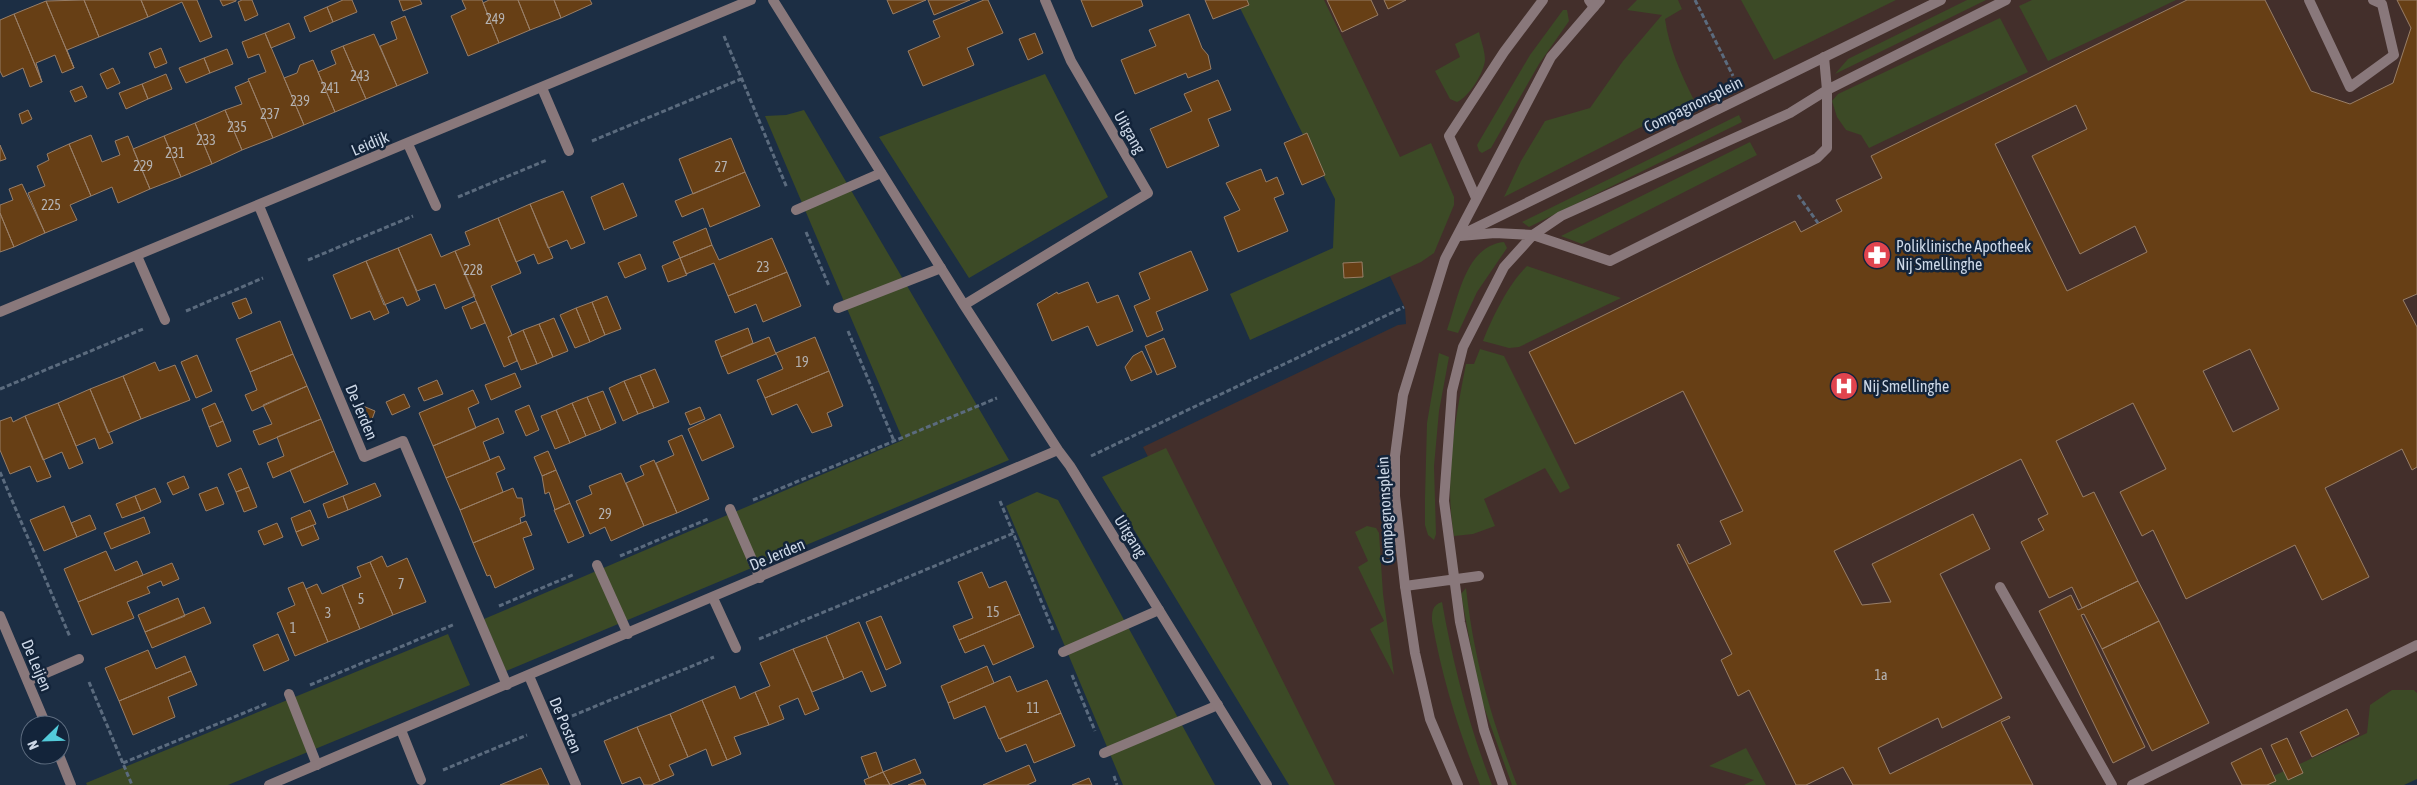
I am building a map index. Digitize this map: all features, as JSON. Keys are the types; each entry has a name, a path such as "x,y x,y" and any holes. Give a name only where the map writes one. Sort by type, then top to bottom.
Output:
{"street":[{"name":"Leidijk","path":"0,312 751,0"},
{"name":"Uitgang","path":"772,0 964,305 1070,466 1267,785"},
{"name":"Uitgang","path":"964,305 1148,193 1071,62 1045,0"},
{"path":"1476,198 1449,136 1504,52 1543,0"},
{"name":"Compagnonsplein","path":"1459,236 1941,0"},
{"path":"1503,785 1484,730 1460,622 1444,502 1452,391 1463,347 1504,267 1533,235 1561,216 1790,113 1827,90 2006,0"},
{"path":"2309,0 2350,87 2394,55 2382,4 2373,0"},
{"name":"Compagnonsplein","path":"1458,785 1430,720 1415,654 1405,586 1396,496 1395,456 1403,395 1445,259 1459,236 1476,198 1551,57 1594,2"},
{"path":"1459,236 1495,233 1533,235 1610,261 1817,158 1827,148 1827,90 1824,57"},
{"path":"542,88 569,151"},
{"path":"408,144 436,206"},
{"path":"796,210 881,173"},
{"name":"De Jerden","path":"259,206 364,457 403,440 507,685"},
{"path":"137,256 166,320"},
{"path":"838,308 941,268"},
{"name":"De Jerden","path":"269,785 1058,450"},
{"path":"730,509 760,578"},
{"path":"597,565 628,634"},
{"path":"1405,586 1479,576"},
{"path":"2000,586 2112,785"},
{"path":"713,598 736,648"},
{"path":"1063,652 1159,610"},
{"name":"De Leijen","path":"0,616 42,715"},
{"path":"2132,785 2417,645"},
{"path":"28,681 79,659"},
{"name":"De Posten","path":"529,676 576,785"},
{"path":"289,694 318,765"},
{"path":"1104,753 1218,705"},
{"path":"401,730 421,780"},
{"path":"63,765 71,785"}],"path":[{"path":"1695,0 1743,96"},
{"path":"286,269 741,79"},
{"path":"1070,466 1434,293"},
{"path":"0,472 132,785"},
{"path":"421,780 1014,533"}],"shaded area":[{"name":"Nij Smellinghe","path":"1283,0 2417,0 2417,723 2319,785 1316,785 1143,447 1398,325 1406,324 1405,308 1376,247"}],"green space":[{"path":"1236,0 1324,0 1400,157 1431,143 1454,197 1454,205 1434,253 1421,262 1250,340 1230,294 1333,248 1335,199"},
{"path":"1637,0 1678,0 1682,9 1665,19 1680,71 1694,100 1504,197 1521,161 1545,121 1590,108 1623,61 1662,15 1627,10"},
{"path":"1741,0 1896,0 1774,60"},
{"path":"1967,0 1986,0 1835,74 1848,59"},
{"path":"2032,0 2176,0 2048,61 2019,6"},
{"path":"1563,10 1567,10 1569,21 1539,64 1491,148 1482,153 1477,145 1530,55"},
{"path":"2000,18 2028,72 1869,148 1861,135 1846,130 1837,117 1832,101 1838,94"},
{"path":"1479,32 1484,53 1484,65 1479,78 1466,96 1457,102 1450,99 1435,71 1460,57 1455,44"},
{"path":"1045,74 1108,197 969,278 879,137"},
{"path":"804,110 1009,460 506,671 484,619 903,440 765,116 786,115"},
{"path":"1739,115 1742,122 1529,227 1522,222"},
{"path":"1750,142 1757,155 1582,244 1561,236"},
{"path":"1504,242 1507,248 1477,292 1458,333 1447,330 1465,276 1472,263 1480,253 1491,246"},
{"path":"1527,266 1621,298 1519,347 1509,348 1483,341 1508,291"},
{"path":"1480,349 1504,356 1570,488 1560,493 1545,468 1484,499 1495,526 1473,534 1454,536 1450,493 1452,450 1458,406 1466,364 1474,364"},
{"path":"1439,353 1449,357 1439,411 1434,466 1436,534 1434,540 1428,535 1425,525 1427,423"},
{"path":"1166,448 1335,785 1289,785 1102,477"},
{"path":"1037,492 1058,500 1215,785 1123,785 1006,506"},
{"path":"1367,526 1376,528 1379,533 1383,594 1394,675 1370,629 1384,621 1358,567 1368,561 1355,532"},
{"path":"1466,588 1469,614 1485,688 1499,736 1517,785 1512,785 1480,696 1461,594"},
{"path":"1442,602 1462,695 1492,785 1480,785 1458,725 1446,684 1432,621 1434,607"},
{"path":"448,634 470,685 228,785 87,785 86,783"},
{"path":"2392,690 2414,690 2417,693 2417,779 2404,785 2254,785 2367,733 2370,705"},
{"path":"1746,748 1766,785 1744,785 1754,780 1709,766"}],"building":[{"path":"84,0 141,0 148,17 99,37"},
{"path":"84,0 99,37 67,50 74,68 46,1"},
{"path":"141,0 197,0 212,37 200,42 182,2 148,17"},
{"path":"220,0 236,0 236,1 223,6"},
{"path":"252,0 258,15 245,21 238,2"},
{"path":"343,0 352,0 357,12 333,22 327,7"},
{"path":"399,0 420,0 422,4 403,11"},
{"path":"462,0 482,0 499,43 468,56 451,16 466,9"},
{"path":"489,0 518,0 530,30 499,43 483,3"},
{"path":"518,0 554,0 561,18 530,30"},
{"path":"554,0 590,0 592,4 561,18"},
{"path":"887,0 926,0 893,14"},
{"path":"928,0 970,0 934,15"},
{"path":"988,0 1003,33 967,48 974,65 923,86 908,51 940,37 933,21"},
{"path":"1081,0 1141,0 1143,6 1092,27"},
{"path":"1205,0 1247,0 1249,5 1213,19"},
{"path":"1327,0 1371,0 1378,15 1342,32"},
{"path":"1384,0 1406,0 1388,9"},
{"path":"2187,0 2265,0 2311,91 2350,104 2393,83 2411,28 2397,0 2417,0 2417,294 2403,300 2417,327 2417,467 2412,470 2402,449 2325,488 2369,577 2322,600 2295,545 2186,599 2153,530 2142,536 2120,492 2166,469 2133,403 2056,441 2083,497 2094,492 2138,581 2082,608 2072,587 2049,598 2021,542 2044,530 2038,519 2048,514 2021,459 1834,551 1862,605 1891,602 1872,564 1973,514 1990,549 1940,574 2002,698 1942,728 1938,718 1878,748 1890,774 2009,716 2010,718 2001,722 2033,785 1853,785 1843,767 1806,785 1796,785 1749,690 1738,696 1721,660 1732,654 1677,545 1679,544 1689,564 1731,544 1720,521 1743,511 1683,391 1575,444 1529,352 1795,221 1801,232 1842,211 1836,200 1882,178 1871,156","holes":["2076,105 2087,129 2032,156 2080,254 2135,226 2147,252 2067,291 1995,144","2250,349 2279,409 2233,432 2203,371"]},
{"path":"46,1 74,68 62,73 55,55 36,63 42,82 14,14"},
{"path":"327,7 333,22 310,32 304,17"},
{"path":"14,14 42,82 30,87 23,68 3,77 0,71 0,20"},
{"path":"1189,14 1202,48 1208,55 1211,69 1188,78 1186,73 1135,94 1121,60 1156,46 1149,30"},
{"path":"405,16 428,73 397,86 380,46 397,39 391,22"},
{"path":"289,23 295,38 271,48 265,33"},
{"path":"265,33 304,125 273,138 248,79 266,72 259,54 248,58 242,42"},
{"path":"1035,33 1043,53 1028,60 1019,39"},
{"path":"374,34 397,86 366,99 343,46"},
{"path":"343,46 366,99 335,112 318,72 336,64 331,51"},
{"path":"161,48 167,63 155,68 149,53"},
{"path":"227,49 233,64 210,73 204,58"},
{"path":"204,58 210,73 186,83 179,68"},
{"path":"313,60 335,112 304,125 284,78 297,73 300,65"},
{"path":"113,68 120,83 107,89 100,74"},
{"path":"166,74 172,89 148,99 142,84"},
{"path":"1218,80 1231,110 1208,119 1219,146 1167,168 1150,129 1192,111 1184,94"},
{"path":"249,81 273,138 242,150 225,110 242,104 235,87"},
{"path":"142,84 148,99 126,109 119,93"},
{"path":"82,86 87,97 75,102 70,91"},
{"path":"28,110 32,119 22,124 19,114"},
{"path":"225,110 242,150 212,164 195,123"},
{"path":"195,123 212,164 181,177 164,136"},
{"path":"1307,133 1325,175 1302,185 1284,143"},
{"path":"91,135 102,162 120,155 115,141 128,136 150,189 118,203 112,187 91,196 69,144"},
{"path":"164,136 181,177 150,189 133,149"},
{"path":"731,138 745,172 693,194 679,159"},
{"path":"69,144 91,196 70,205 77,220 45,233 28,193 45,186 37,166 49,160 47,154"},
{"path":"0,145 6,159 0,161"},
{"path":"1261,169 1266,182 1277,177 1284,194 1274,198 1288,231 1238,252 1224,217 1240,210 1226,183"},
{"path":"745,172 760,206 710,227 703,208 682,217 675,201"},
{"path":"623,183 637,216 604,230 591,197"},
{"path":"22,184 45,233 14,247 0,213 0,205 13,200 9,189"},
{"path":"563,191 585,243 571,249 567,240 548,248 530,204"},
{"path":"530,204 553,258 538,264 534,254 516,262 498,218"},
{"path":"0,213 14,247 0,252"},
{"path":"498,218 521,273 491,286 512,335 508,337 517,361 504,367 455,251 470,245 465,232"},
{"path":"706,228 712,245 680,258 673,242"},
{"path":"431,234 441,257 455,251 475,296 445,309 435,284 417,291 398,248"},
{"path":"772,238 787,272 728,296 714,263 686,274 680,258 712,245 719,260"},
{"path":"398,248 420,300 407,306 403,297 384,305 366,261"},
{"path":"1191,251 1208,290 1156,312 1163,330 1147,337 1134,306 1150,299 1139,273"},
{"path":"640,254 646,269 625,278 618,263"},
{"path":"680,258 687,275 668,282 662,266"},
{"path":"366,261 389,313 374,320 370,311 351,319 333,275"},
{"path":"1362,262 1363,277 1344,278 1343,263"},
{"path":"787,272 801,306 763,322 756,304 735,313 728,296"},
{"path":"1088,282 1097,303 1118,295 1133,331 1097,346 1088,326 1052,341 1037,304 1057,292 1058,294"},
{"path":"607,296 621,329 605,335 592,302"},
{"path":"246,298 252,313 239,319 232,303"},
{"path":"476,301 485,323 471,329 462,307"},
{"path":"592,302 605,335 590,342 576,308"},
{"path":"576,308 590,342 575,348 560,315"},
{"path":"554,318 568,351 553,357 539,324"},
{"path":"280,321 293,354 250,372 236,339"},
{"path":"539,324 553,357 537,364 523,330"},
{"path":"748,328 753,343 721,357 715,341"},
{"path":"523,330 537,364 521,370 508,337"},
{"path":"769,337 776,354 728,374 721,357"},
{"path":"815,337 829,371 765,398 757,380 783,369 776,353"},
{"path":"1164,338 1176,367 1157,375 1145,346"},
{"path":"1142,351 1152,372 1131,381 1125,367 1133,356"},
{"path":"293,354 307,386 252,411 245,395 257,390 250,372"},
{"path":"197,355 212,391 196,398 181,362"},
{"path":"155,362 159,371 175,365 190,400 141,419 123,376"},
{"path":"655,369 669,402 654,408 640,375"},
{"path":"829,371 843,406 827,413 832,426 812,433 797,404 772,415 765,398"},
{"path":"515,373 521,387 491,400 485,385"},
{"path":"640,375 654,408 638,414 624,381"},
{"path":"123,376 141,419 108,433 90,389"},
{"path":"437,380 443,394 424,401 418,388"},
{"path":"624,381 638,414 623,421 609,388"},
{"path":"307,386 321,419 259,445 253,431 272,424 263,405"},
{"path":"90,389 113,443 99,449 95,438 76,446 58,403"},
{"path":"473,390 479,403 468,408 476,428 433,446 419,413"},
{"path":"603,391 616,423 601,430 587,397"},
{"path":"404,394 410,407 392,415 386,402"},
{"path":"587,397 601,430 586,436 572,403"},
{"path":"58,403 83,463 69,469 62,452 43,460 25,416"},
{"path":"215,403 223,421 209,427 202,409"},
{"path":"572,403 586,436 570,443 556,410"},
{"path":"529,405 539,430 526,436 515,411"},
{"path":"363,406 375,411 371,422 358,417"},
{"path":"700,407 705,419 690,425 685,413"},
{"path":"556,410 570,443 555,449 541,416"},
{"path":"720,414 734,447 702,461 688,429"},
{"path":"25,416 51,477 37,482 30,466 10,474 0,450 0,421 11,417 13,422"},
{"path":"498,418 504,433 483,442 490,460 446,478 433,446"},
{"path":"321,419 334,451 273,478 267,463 284,456 277,437"},
{"path":"223,421 231,441 217,447 209,427"},
{"path":"682,435 709,499 677,513 656,463 674,455 668,441"},
{"path":"334,451 348,484 304,503 290,470"},
{"path":"548,451 556,470 542,476 534,457"},
{"path":"499,456 505,469 496,473 503,492 460,510 446,478"},
{"path":"654,460 677,513 644,526 626,483 644,475 640,466"},
{"path":"241,468 249,487 236,492 228,474"},
{"path":"556,470 570,503 555,510 549,492 545,494 542,476"},
{"path":"621,473 644,526 611,541 605,527 590,534 576,501 592,494 589,486"},
{"path":"184,476 189,488 173,495 167,483"},
{"path":"375,483 381,496 348,510 343,496"},
{"path":"217,487 224,504 206,511 199,494"},
{"path":"249,487 257,507 244,512 236,492"},
{"path":"155,488 161,502 141,511 135,496"},
{"path":"513,488 517,498 522,498 525,516 520,518 521,523 473,543 460,510"},
{"path":"135,496 141,511 122,518 116,504"},
{"path":"343,496 348,510 328,518 323,504"},
{"path":"570,503 584,536 568,543 554,510"},
{"path":"64,506 77,537 44,551 30,520"},
{"path":"310,510 316,524 296,532 291,518"},
{"path":"90,515 96,529 77,537 71,523"},
{"path":"144,517 150,533 111,549 104,533"},
{"path":"526,521 532,535 523,538 534,569 495,588 490,575 487,576 473,543"},
{"path":"277,523 283,537 264,545 258,531"},
{"path":"313,525 319,539 302,546 296,532"},
{"path":"106,551 115,571 137,561 143,575 78,602 64,569"},
{"path":"382,556 387,567 407,558 426,602 393,615 370,562"},
{"path":"370,562 393,615 360,629 342,585 361,577 357,567"},
{"path":"172,563 179,579 163,586 161,581 147,587 150,593 127,602 134,618 92,635 78,602"},
{"path":"982,572 989,588 1006,581 1020,614 959,640 953,626 973,618 958,582"},
{"path":"2138,581 2159,621 2102,649 2084,614 2081,615 2145,747 2113,763 2039,611 2071,595 2078,610"},
{"path":"303,582 328,642 295,656 277,613 295,605 288,588"},
{"path":"317,584 322,594 342,585 360,629 328,642 306,589"},
{"path":"178,598 185,616 145,632 138,615"},
{"path":"204,607 211,623 152,648 145,632"},
{"path":"1020,614 1034,647 993,665 984,645 965,653 959,640"},
{"path":"881,616 901,663 886,670 866,622"},
{"path":"2159,621 2209,723 2152,751 2102,649"},
{"path":"859,622 886,686 871,692 862,671 844,679 826,636"},
{"path":"278,634 289,660 264,671 253,645"},
{"path":"826,636 844,679 812,692 793,649"},
{"path":"793,649 819,709 805,715 798,698 779,706 784,719 769,725 755,692 770,686 760,663"},
{"path":"148,650 156,669 185,656 191,671 119,701 105,668"},
{"path":"987,666 994,683 948,703 941,686"},
{"path":"191,671 197,685 168,697 175,717 133,735 119,701"},
{"path":"1010,676 1017,692 1047,680 1061,713 999,739 985,706 954,719 948,703"},
{"path":"735,686 740,699 755,692 769,725 734,737 741,754 727,760 702,700"},
{"path":"702,700 727,760 712,766 706,749 688,757 670,714"},
{"path":"2347,709 2359,734 2312,757 2300,732"},
{"path":"1061,713 1075,746 1034,763 1026,744 1006,752 1000,739"},
{"path":"670,714 688,757 669,765 674,775 660,781 637,727"},
{"path":"637,727 660,781 651,785 644,785 640,777 622,784 604,741"},
{"path":"2287,738 2303,773 2288,780 2271,745"},
{"path":"2261,748 2276,781 2267,785 2242,785 2231,763"},
{"path":"876,752 883,772 869,778 861,757"},
{"path":"915,759 921,773 890,785 883,772"},
{"path":"1029,765 1036,781 1027,785 983,785"},
{"path":"541,768 549,785 500,785"},
{"path":"883,772 890,785 866,785 864,780"},
{"path":"1089,778 1092,785 1072,785"},
{"path":"923,779 926,785 908,785"}],"place":[{"name":"Poliklinische Apotheek Nij Smellinghe","path":"1877,255"},
{"name":"Nij Smellinghe","path":"1844,386"}]}
